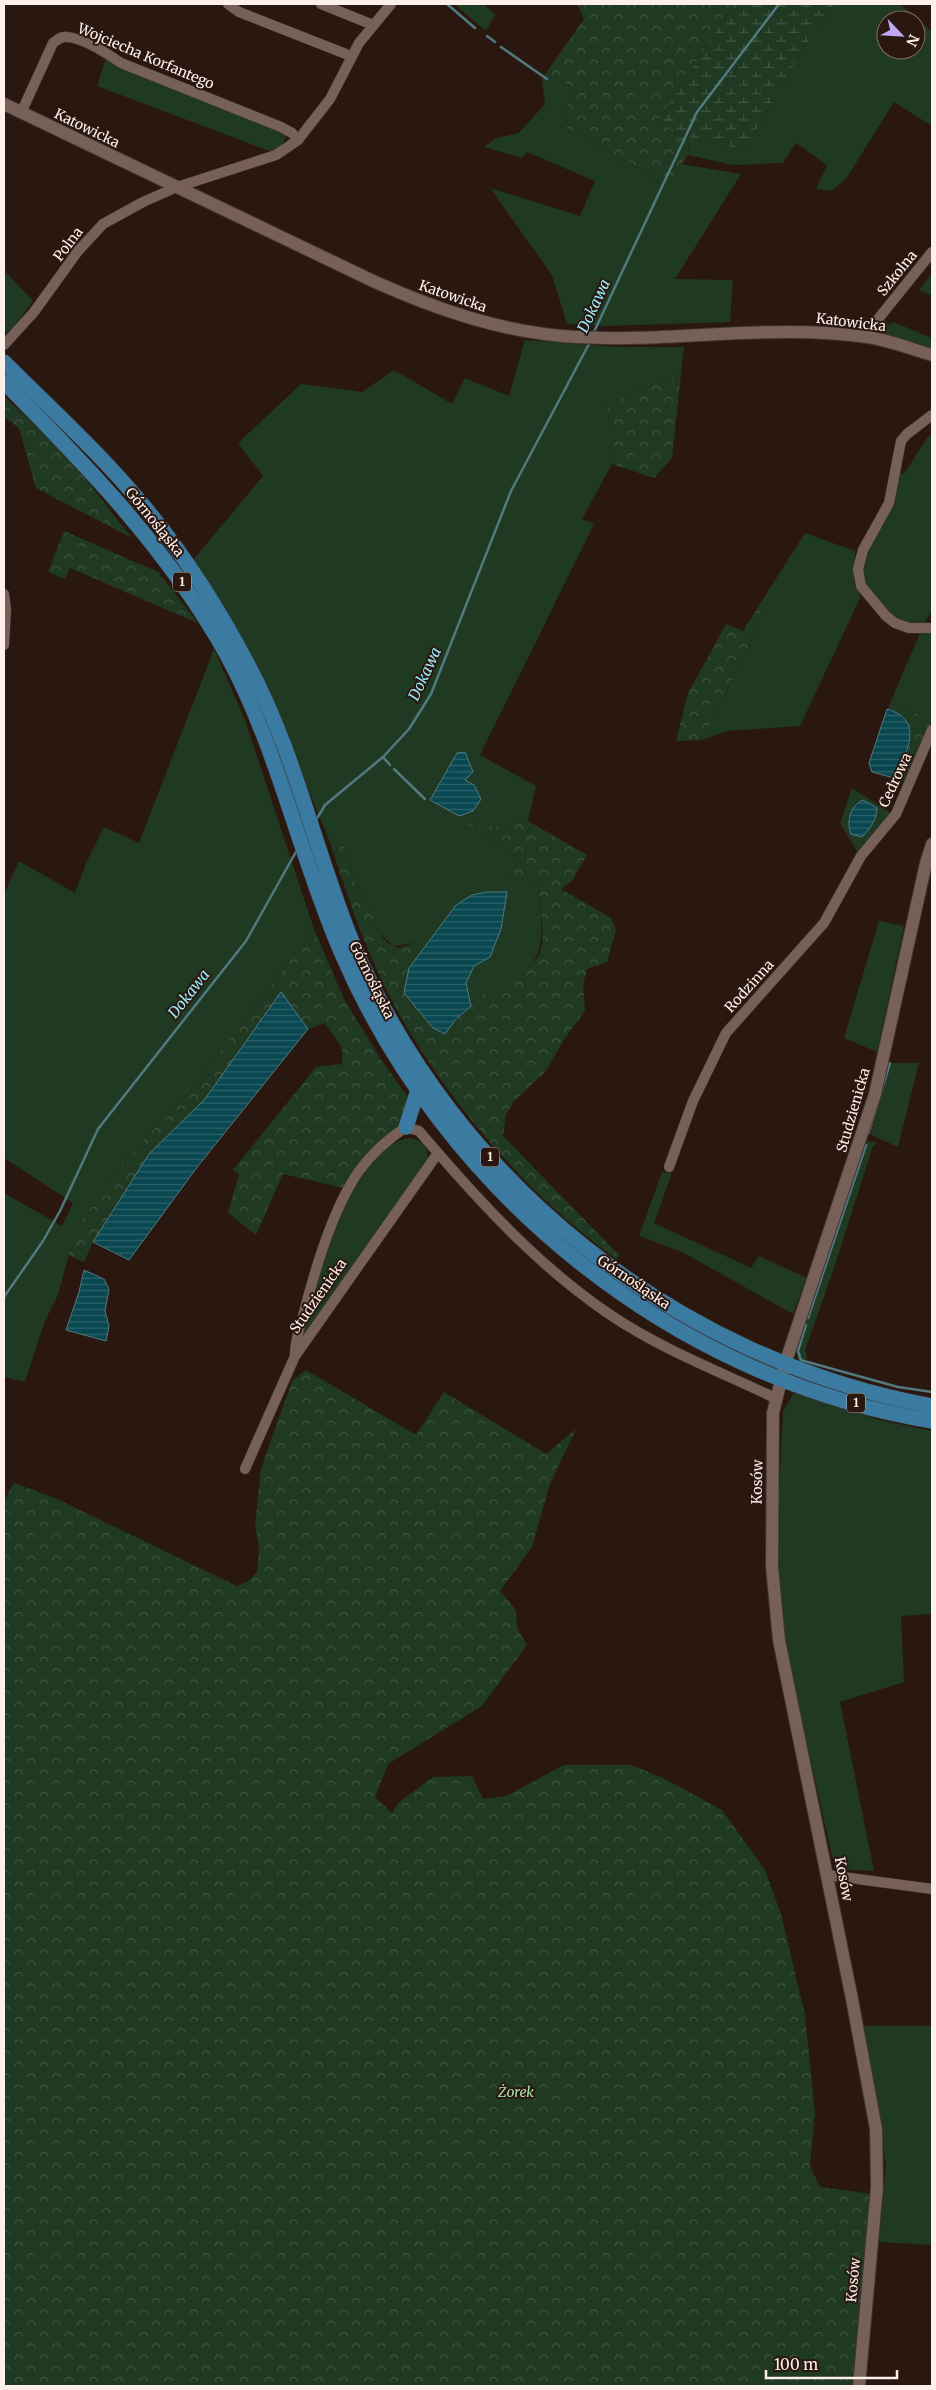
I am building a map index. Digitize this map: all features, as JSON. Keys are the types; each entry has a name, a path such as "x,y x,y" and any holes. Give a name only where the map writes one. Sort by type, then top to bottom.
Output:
{"main road":[{"name":"Górnośląska","path":"4,362 140,502 198,578 225,623 261,692 353,944 386,1013 409,1051 448,1106 486,1153 552,1220 633,1284 709,1329 786,1364 839,1383 932,1406"},
{"name":"Górnośląska","path":"4,382 124,507 170,564 210,625 251,702 332,930 360,994 395,1056 418,1090 454,1138 492,1182 564,1250 624,1296 679,1329 716,1349 781,1378 860,1404 932,1421"},
{"path":"406,1127 418,1090"}],"street":[{"path":"228,4 239,12 351,56"},
{"path":"321,4 373,25"},
{"name":"Polna","path":"4,345 30,318 84,244 103,224 143,202 177,188 276,155 298,140 330,99 351,56 391,4"},
{"name":"Wojciecha Korfantego","path":"21,112 53,43 59,38 68,37 103,51 121,63 280,127 298,140"},
{"name":"Katowicka","path":"4,104 300,248 422,303 486,323 519,330 576,337 606,338 775,332 868,337 932,355"},
{"name":"Szkolna","path":"868,337 874,324 932,252"},
{"path":"932,415 907,434 901,441 889,503 863,550 858,569 861,586 886,616 909,628 932,628"},
{"path":"4,594 6,609 4,645"},
{"name":"Cedrowa","path":"876,838 896,814 932,730"},
{"name":"Rodzinna","path":"669,1167 694,1101 726,1033 824,923 861,856 876,838"},
{"name":"Studzienicka","path":"781,1378 875,1094 926,863 932,844"},
{"path":"295,1356 306,1303 334,1220 347,1191 374,1152 406,1127 419,1131 474,1195 527,1248 570,1285 613,1317 660,1344 776,1398"},
{"name":"Studzienicka","path":"246,1469 295,1356 438,1153"},
{"name":"Kosów","path":"781,1378 776,1398 772,1431 771,1536 774,1601 783,1656 828,1875 874,2115 878,2150 877,2187 859,2386"},
{"path":"828,1875 932,1890"}],"green space":[{"path":"454,4 483,4 495,14 486,31"},
{"path":"577,4 734,4 657,122 689,137 688,155 666,187 644,171 617,158 587,136 567,132 566,112 574,88 546,73 584,19"},
{"path":"734,4 835,4 802,51 745,150 689,137 657,122"},
{"path":"835,4 900,4 907,10 876,10 876,60 926,60 926,27 932,32 932,126 894,102 846,179 831,191 816,189 827,165 796,143 783,163 733,165 688,155 689,137 745,150 802,51"},
{"path":"107,55 286,134 285,140 280,147 272,152 97,86"},
{"path":"546,73 574,88 566,112 567,132 587,136 617,158 644,171 666,187 681,164 741,174 675,279 733,280 730,322 604,326 567,324 552,275 490,188 580,216 595,181 527,152 522,158 484,147 496,138 519,133 545,104 542,80"},
{"path":"4,270 33,301 12,330 4,333"},
{"path":"932,276 932,296 919,290"},
{"path":"883,319 890,325 893,322 932,338 932,348 881,333 878,329"},
{"path":"525,340 617,347 684,347 681,373 607,404 612,464 582,519 594,524 480,755 536,786 528,821 499,827 462,821 522,861 501,875 544,882 538,888 541,912 541,937 535,960 528,969 517,977 493,990 471,1006 466,983 474,966 490,957 501,929 487,892 465,901 457,907 443,922 423,950 416,943 393,946 377,930 371,911 356,885 344,847 328,837 254,661 194,559 263,476 238,443 301,384 362,392 394,370 452,404 465,378 509,396"},
{"path":"681,373 672,458 654,478 612,464 607,404"},
{"path":"4,396 64,452 132,538 36,488 19,428 4,417"},
{"path":"929,435 932,437 932,610 923,626 908,625 889,614 866,586 862,571 868,550 895,504 898,471 904,474"},
{"path":"64,531 158,572 198,623 70,568 65,579 48,572"},
{"path":"805,533 855,551 854,582 861,596 800,726 726,731 702,740 749,646 765,596"},
{"path":"765,596 749,646 702,740 676,741 688,693 726,624 743,631"},
{"path":"920,633 932,633 932,719 890,703"},
{"path":"214,649 245,720 314,929 188,1094 128,1156 75,1232 58,1295 44,1323 25,1382 4,1377 4,1193 62,1226 73,1203 4,1158 4,894 19,861 75,893 87,861 104,827 139,843"},
{"path":"890,703 932,719 906,782 894,778 909,743 908,728 905,719 888,709"},
{"path":"852,788 891,813 858,853 840,823"},
{"path":"460,820 499,827 528,821 587,855 572,881 561,889 611,918 616,930 607,962 587,969 583,984 585,1011 563,1041 546,1071 513,1102 506,1115 503,1136 619,1255 617,1260 565,1218 510,1165 445,1085 408,1028 381,980 356,919 328,837 344,847 356,885 371,911 377,930 387,943 398,948 416,943 423,950 410,968 445,1034 462,1013 482,995 516,976 532,964 541,949 542,942 542,919 538,888 543,882 500,875 521,860"},
{"path":"879,921 904,926 877,1052 844,1038"},
{"path":"314,929 345,1001 382,1061 408,1097 403,1121 366,1153 344,1188 283,1174 256,1235 228,1213 239,1174 233,1170 316,1067 342,1064 342,1048 325,1023 308,1029 281,993 205,1099 149,1154 93,1242 84,1262 68,1255 74,1232 128,1156 188,1094"},
{"path":"890,1063 919,1063 898,1147 871,1135"},
{"path":"410,1138 424,1144 428,1160 302,1340 325,1256 353,1192 370,1165 389,1146"},
{"path":"865,1141 878,1143 873,1146 834,1268 805,1350 807,1357 804,1365 798,1361 797,1349 800,1336"},
{"path":"662,1172 672,1173 654,1223 751,1268 759,1256 807,1278 793,1314 682,1252 639,1236"},
{"name":"Żorek","path":"306,1370 416,1435 444,1392 546,1454 576,1429 550,1484 532,1547 500,1591 515,1609 518,1630 527,1645 482,1706 388,1764 375,1797 392,1813 398,1803 433,1777 472,1776 483,1799 506,1796 564,1765 632,1765 667,1780 722,1810 765,1870 781,1914 805,2015 815,2113 810,2167 820,2187 872,2194 853,2386 4,2386 4,1501 14,1483 57,1499 237,1586 248,1581 257,1572 259,1549 255,1524 261,1469 292,1381"},
{"path":"794,1393 880,1420 932,1431 932,1614 901,1616 904,1682 840,1702 874,1871 835,1869 774,1597 783,1411"},
{"path":"864,2026 932,2026 932,2245 879,2242 886,2165"}],"water":[{"path":"887,709 899,714 906,721 910,730 907,749 894,778 872,772 869,763"},
{"path":"465,752 473,772 465,780 474,785 481,799 473,811 459,816 430,800 457,753"},
{"path":"863,800 877,808 872,824 862,837 851,834 849,820 852,810"},
{"path":"487,892 507,892 501,929 490,957 474,966 466,983 471,1006 456,1019 445,1034 433,1028 404,993 409,968 456,905 472,895"},
{"path":"281,992 308,1029 198,1166 129,1260 93,1242 149,1154 205,1099"},
{"path":"84,1270 104,1279 109,1289 105,1311 109,1326 106,1341 66,1330 79,1292"}],"waterway":[{"path":"447,4 475,28"},
{"name":"Dokawa","path":"593,334 697,112 779,4"},
{"path":"487,36 495,42"},
{"path":"501,47 547,79"},
{"name":"Dokawa","path":"316,820 325,805 383,757 409,729 431,694 511,491 590,342"},
{"path":"383,757 390,765"},
{"path":"394,769 425,799"},
{"name":"Dokawa","path":"4,1297 43,1241 60,1211 98,1129 246,941 297,850"},
{"path":"869,1133 890,1063"},
{"path":"808,1318 866,1145"},
{"path":"806,1325 798,1351 801,1360 898,1387 932,1392"}]}
